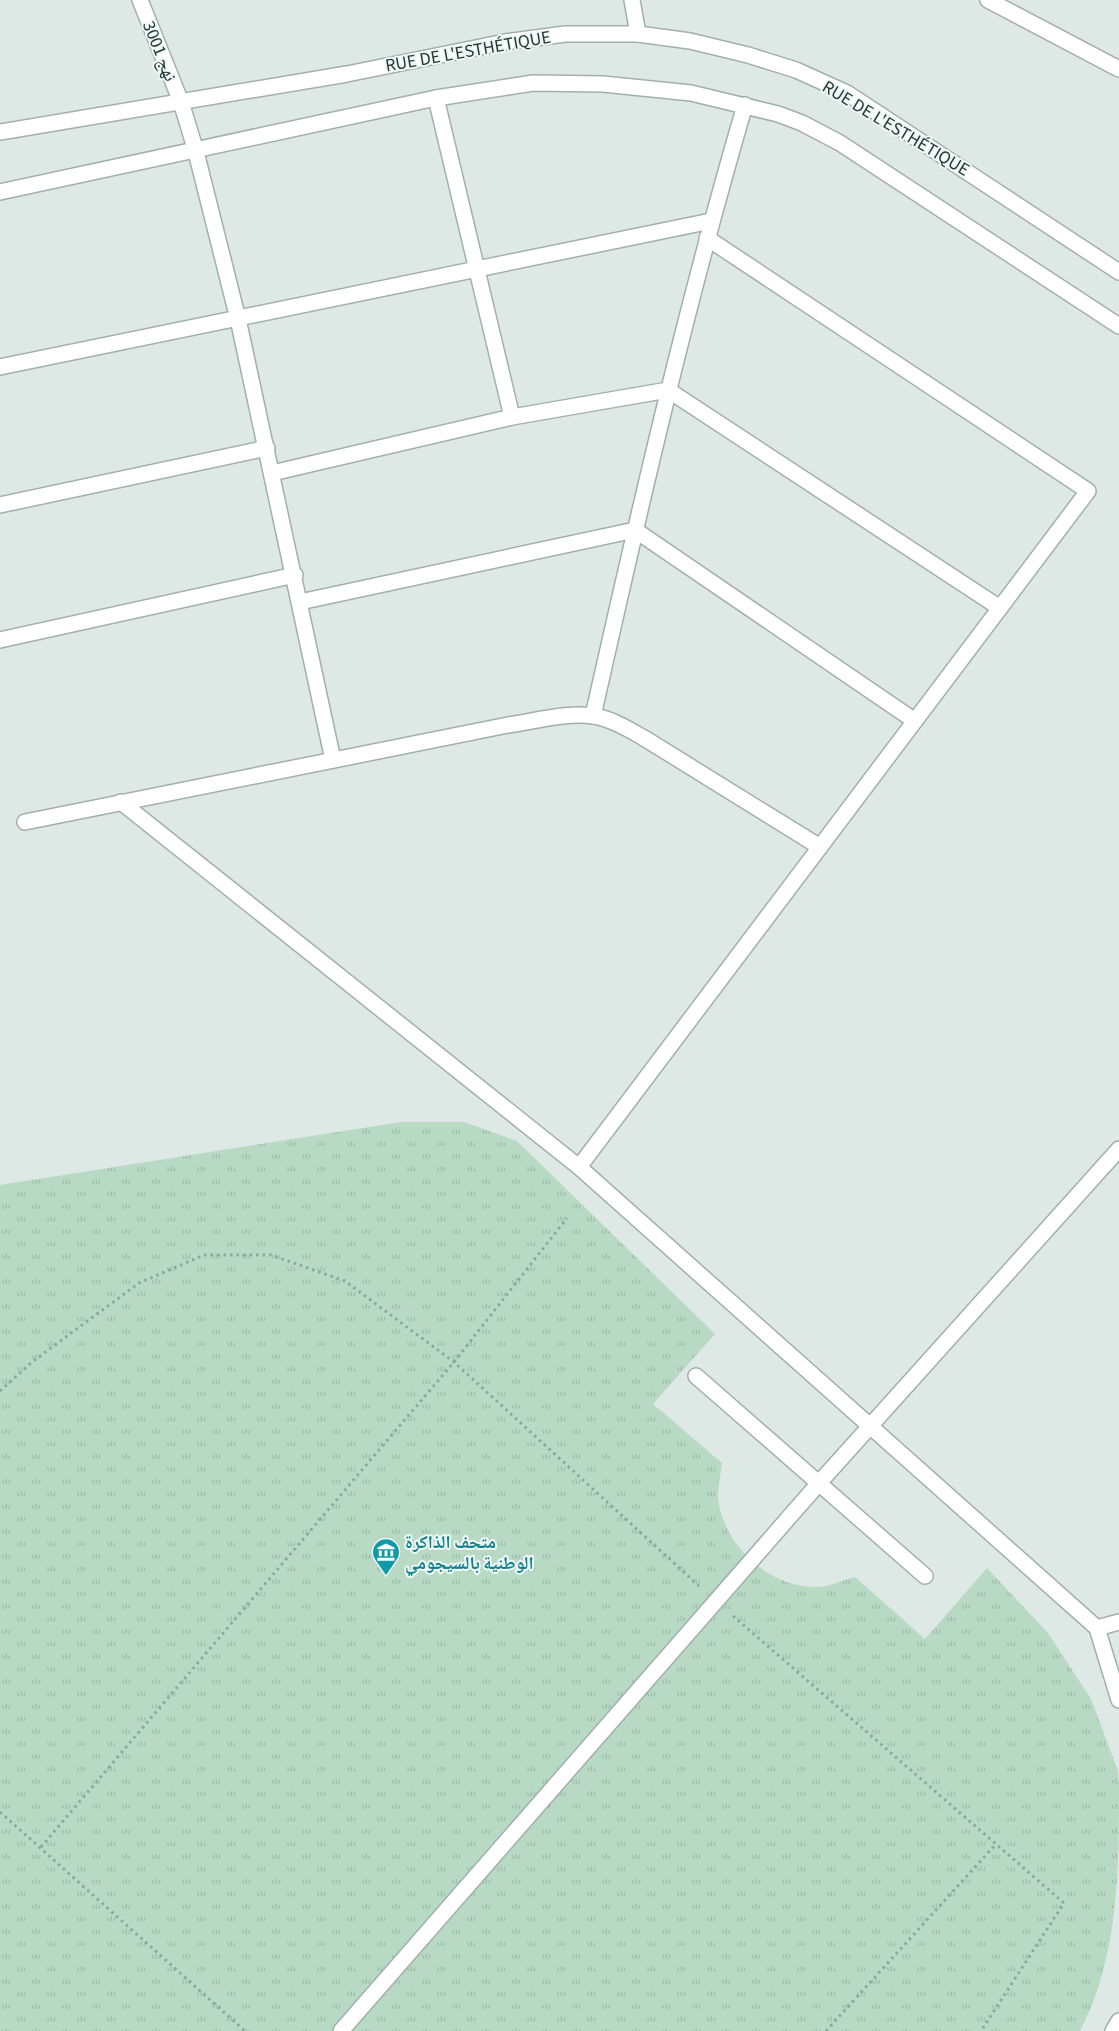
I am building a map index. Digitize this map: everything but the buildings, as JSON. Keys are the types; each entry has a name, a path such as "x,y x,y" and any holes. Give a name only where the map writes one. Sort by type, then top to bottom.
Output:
{"street":[{"name":"نهج 3001","path":"140,0 180,102 195,148 238,319 334,760"},
{"path":"632,0 638,34"},
{"path":"988,0 1119,69"},
{"name":"RUE DE L'ESTHÉTIQUE","path":"0,132 347,74 505,42 565,34 638,34 690,41 748,55 796,70 847,93 1119,272"},
{"path":"0,192 195,148 436,98 533,83 604,84 691,93 745,105 802,123 840,143 1119,326"},
{"path":"436,98 512,417"},
{"path":"593,716 668,390 711,221 745,105"},
{"path":"0,367 478,271 711,221"},
{"path":"578,1167 1088,491 707,238"},
{"path":"272,473 512,417 668,390 1000,608"},
{"path":"0,505 267,448"},
{"path":"300,602 635,530 915,721"},
{"path":"0,640 295,575"},
{"path":"25,822 562,716 593,716 615,722 644,738 820,847"},
{"path":"121,802 578,1167 1097,1628 1119,1700"},
{"path":"341,2031 819,1483 1119,1149"},
{"path":"696,1376 925,1576"},
{"path":"1097,1628 1119,1622"},
{"path":"1113,2031 1119,2021"}],"path":[{"path":"41,1847 454,1362 567,1218"},
{"path":"0,1391 32,1362 139,1283 204,1255 271,1255 345,1281 454,1362 716,1601 1064,1903 981,2031"},
{"path":"0,1812 244,2031"},
{"path":"826,2031 996,1844"}],"green space":[{"name":"متحف الذاكرة الوطنية بالسيجومي","path":"401,1122 464,1122 517,1141 715,1334 653,1404 722,1463 718,1498 722,1515 729,1532 752,1561 783,1581 800,1586 822,1587 855,1577 925,1639 987,1568 1048,1633 1091,1699 1118,1771 1118,1849 1114,1912 1103,1973 1093,2003 1080,2031 0,2031 0,1185"}],"place":[{"name":"متحف الذاكرة الوطنية بالسيجومي","path":"386,1576"}]}
